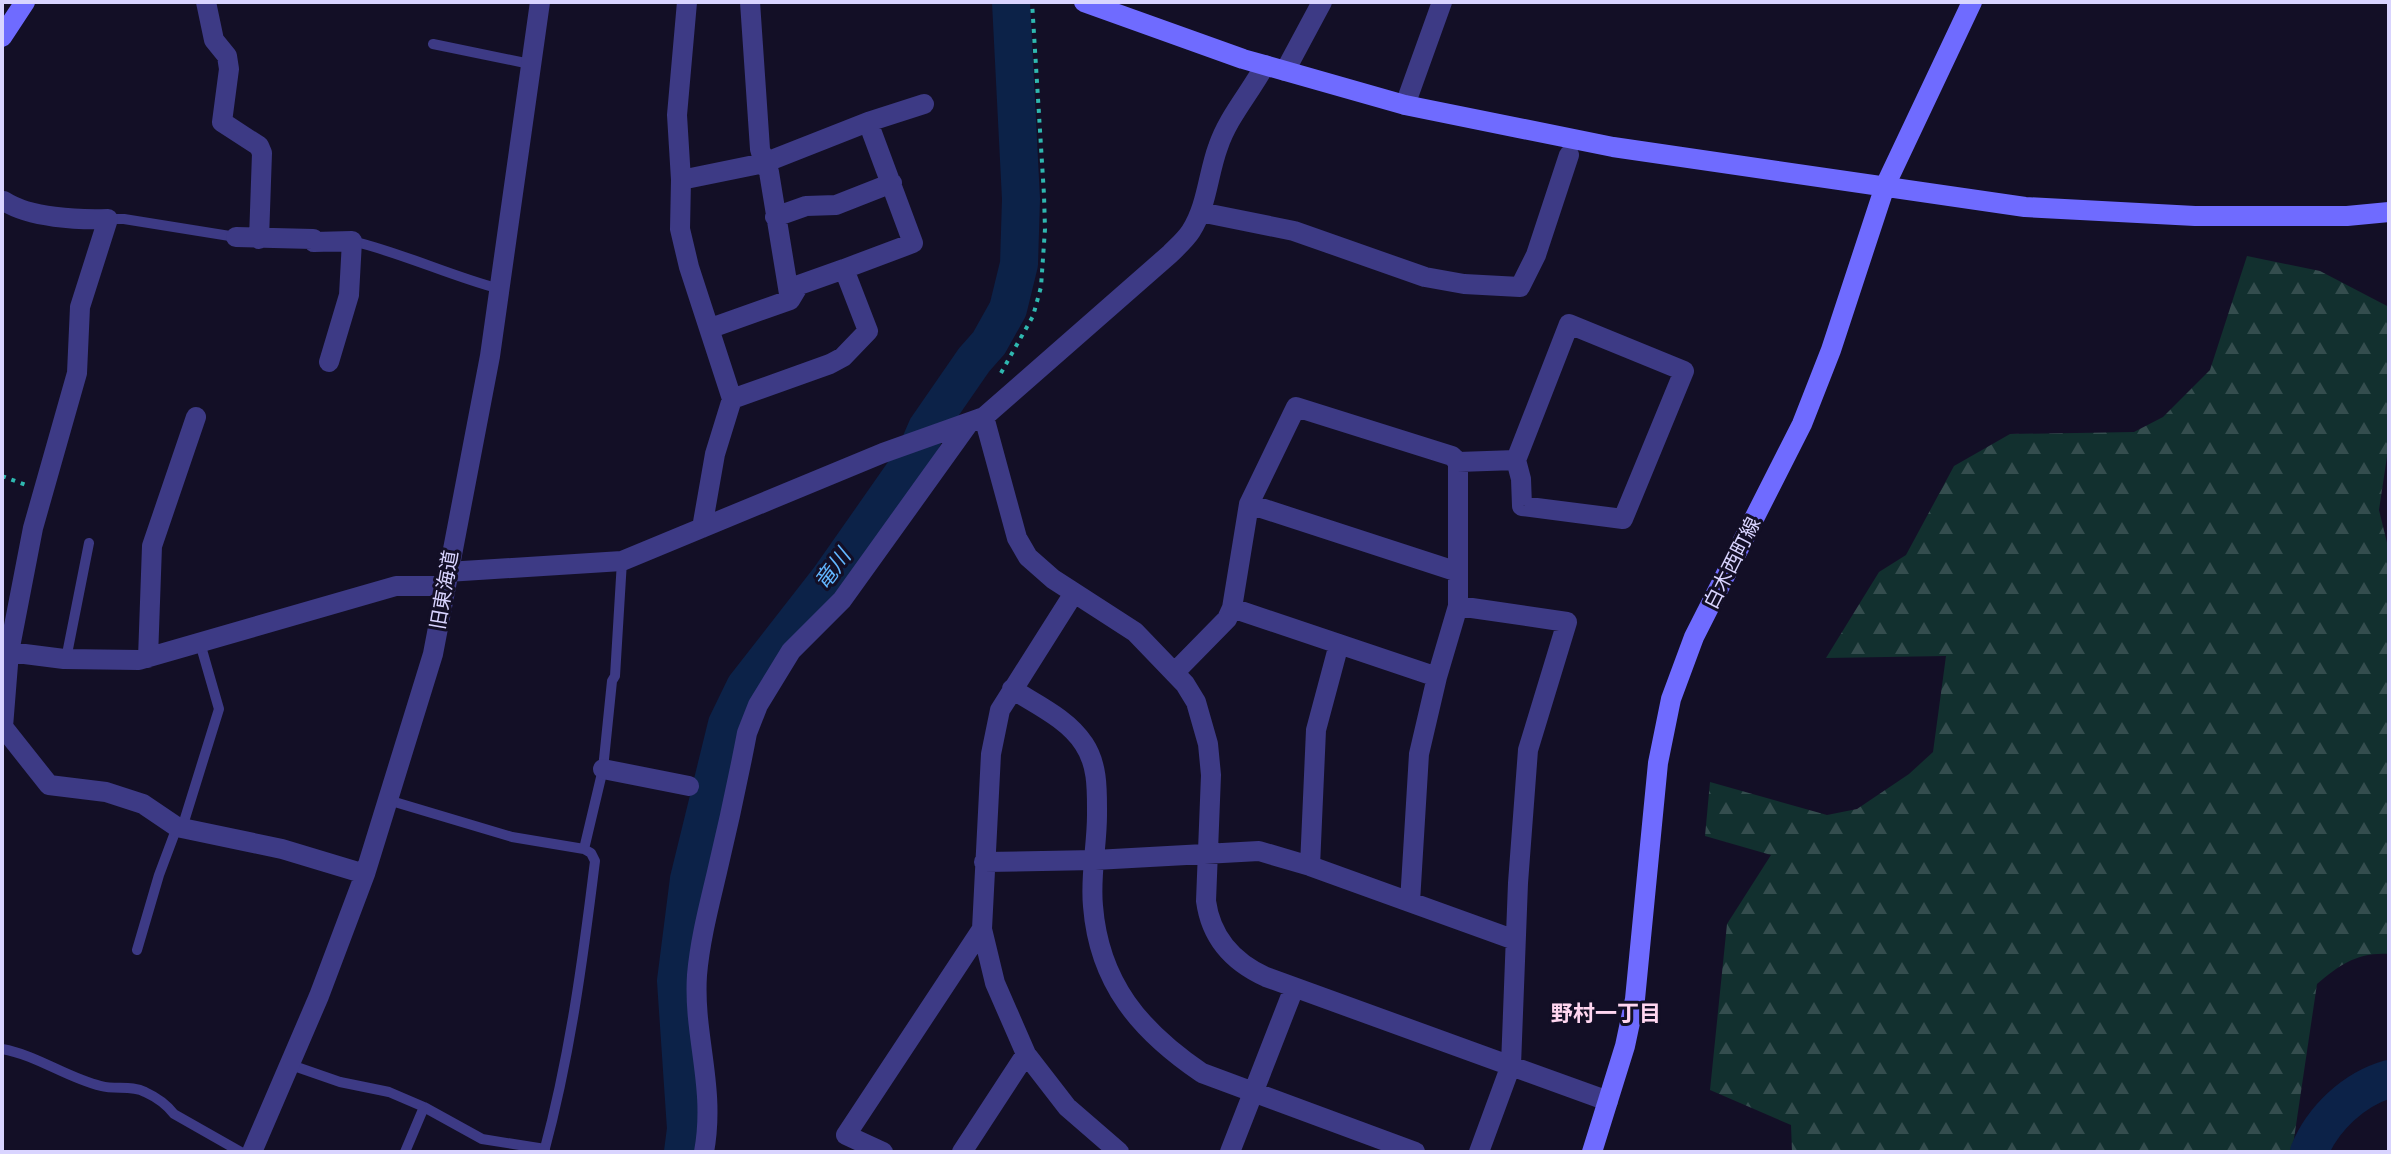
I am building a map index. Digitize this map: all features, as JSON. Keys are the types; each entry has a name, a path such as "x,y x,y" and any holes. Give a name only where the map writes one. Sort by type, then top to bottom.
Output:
{"street":[{"path":"2,37 25,2"},
{"path":"206,2 214,40 227,56 229,69 222,122 259,146 262,153 259,239"},
{"name":"旧東海道","path":"252,1152 291,1065 365,874 433,654 490,356 540,2"},
{"path":"687,2 677,115 680,229 689,267 732,399 715,454 702,528"},
{"path":"750,2 760,149 769,172 790,300"},
{"path":"1084,2 1181,38 1405,105 1613,147 2025,207 2164,214 2347,216 2389,212"},
{"path":"704,1152 709,1094 697,1002 697,973 747,733 764,695 791,651 842,600 968,423 1170,254 1191,231 1200,212 1218,146 1230,119 1275,68 1322,2"},
{"path":"1405,105 1442,2"},
{"name":"白木西町線","path":"1592,1152 1625,1046 1635,999 1658,763 1671,699 1694,637 1802,424 1831,350 1885,186 1972,2"},
{"path":"681,180 764,163 868,122 924,104"},
{"path":"711,328 790,300 799,285 913,243 868,122"},
{"path":"1200,212 1294,231 1425,277 1464,284 1520,287 1536,255 1569,155"},
{"path":"775,217 806,206 836,205 892,183"},
{"path":"3,201 43,214 81,220 108,219 80,307 77,373 33,528 9,652 2,727 49,785 106,792 143,804 180,827 282,849 365,874"},
{"path":"236,237 352,241 349,295 336,330 329,362"},
{"path":"732,399 830,364 843,357 868,331 844,269"},
{"path":"1569,324 1684,371 1623,519 1522,506 1521,479 1516,460 1569,324"},
{"path":"1175,672 1227,619 1232,608 1249,504 1296,407 1452,456 1458,462 1458,606 1419,754 1410,902"},
{"path":"148,658 152,546 196,417"},
{"path":"9,652 66,659 139,660 396,586 535,565 622,561 883,453 968,423"},
{"path":"968,423 1028,557 1074,593 1135,632 1175,672 1196,702 1208,744 1211,775 1208,920 1216,935 1243,965 1294,988 1608,1101"},
{"path":"1458,462 1516,460"},
{"path":"1249,504 1458,572"},
{"path":"1074,593 1000,710 991,754 982,929 995,983 1026,1054 1067,1107 1119,1152"},
{"path":"1458,606 1567,622 1528,750 1515,940 1511,1065 1479,1152"},
{"path":"1232,608 1437,677"},
{"path":"1310,866 1316,730 1339,644"},
{"path":"1012,689 1059,719 1086,746 1097,779 1092,904 1096,929 1107,969 1117,991 1142,1025 1202,1073 1415,1152"},
{"path":"603,769 689,786"},
{"path":"984,862 1095,860 1259,851 1310,866 1515,940"},
{"path":"883,1152 846,1135 982,929"},
{"path":"1230,1152 1294,988"},
{"path":"962,1152 1026,1054"}],"lane":[{"path":"433,44 530,64"},
{"path":"108,219 236,237"},
{"path":"352,241 386,249 500,289"},
{"path":"66,659 89,543"},
{"path":"584,849 603,769 615,676 622,561"},
{"path":"137,950 219,709 200,643"},
{"path":"291,1065 340,1082 389,1092 482,1139 545,1150 571,1036 595,861 591,853 584,849 512,837 388,800"},
{"path":"2,1049 102,1087 143,1090 174,1114 241,1152"},
{"path":"405,1152 424,1107"}],"path":[{"path":"998,378 1033,316 1041,287 1044,195 1032,2"}],"green space":[{"path":"2247,256 2320,271 2389,307 2389,443 2379,510 2389,551 2389,954 2367,955 2350,961 2317,984 2292,1152 1792,1152 1791,1125 1710,1090 1727,924 1771,855 1705,836 1710,782 1827,815 1857,809 1909,774 1933,752 1946,656 1826,658 1879,572 1906,555 1954,466 2010,434 2134,432 2163,417 2210,370"}],"waterway":[{"name":"竜川","path":"683,1152 686,1129 676,981 689,879 727,724 745,687 830,578 914,458 927,428 989,343 1008,309 1019,264 1021,199 1011,2"},
{"path":"2309,1152 2322,1128 2341,1106 2364,1090 2389,1079"}],"district":[{"name":"野村一丁目","path":"1606,1013"}]}
